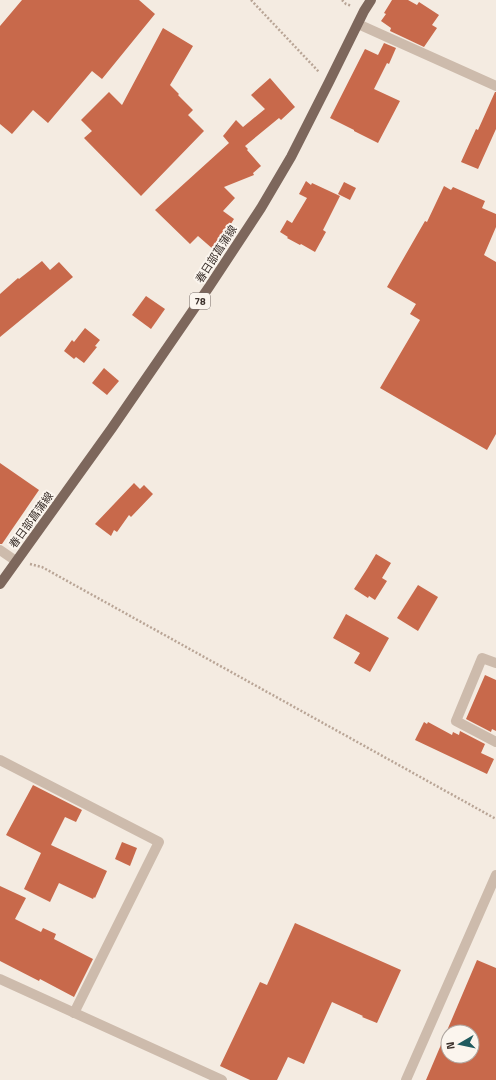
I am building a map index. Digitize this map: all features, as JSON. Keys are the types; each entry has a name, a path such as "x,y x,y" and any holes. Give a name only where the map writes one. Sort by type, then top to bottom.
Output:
{"main road":[{"name":"春日部菖蒲線","path":"0,584 117,421 209,288 252,222 291,157 364,11 371,0"}],"street":[{"path":"358,24 496,86"},
{"path":"0,550 16,561"},
{"path":"496,663 482,658 456,721 496,742"},
{"path":"0,760 159,842 74,1013"},
{"path":"406,1080 496,875"},
{"path":"0,979 222,1080"}],"path":[{"path":"251,0 329,82"},
{"path":"16,561 42,567 496,819"}],"building":[{"path":"22,0 139,0 155,14 102,79 92,71 48,123 33,110 12,134 0,124 0,26"},
{"path":"392,0 408,0 417,5 419,2 439,15 432,25 437,28 424,47 390,31 391,28 381,21"},
{"path":"163,28 193,46 170,85 193,110 188,115 204,131 141,196 84,138 92,131 81,120 109,92 122,105"},
{"path":"384,43 396,48 389,64 387,63 374,89 400,101 378,143 330,118 365,49 378,55"},
{"path":"270,78 295,107 281,120 279,118 245,146 261,166 253,173 254,175 224,187 235,198 223,211 234,219 214,250 198,236 190,244 155,210 229,143 223,136 236,120 243,127 265,109 251,95"},
{"path":"495,92 496,129 478,169 461,162 476,129 478,130"},
{"path":"306,181 311,185 312,183 340,196 323,230 326,232 315,252 287,238 288,237 280,232 287,220 292,223 307,198 299,194"},
{"path":"344,182 356,188 350,200 338,194"},
{"path":"444,186 451,190 453,187 485,201 482,208 496,214 496,227 484,255 496,262 496,434 487,450 380,388 420,320 410,314 416,304 387,287 425,221 427,222"},
{"path":"42,261 50,270 59,262 73,277 0,337 0,294 18,278 19,279"},
{"path":"146,296 165,309 151,329 132,315"},
{"path":"85,328 100,340 95,346 97,347 84,363 76,357 74,359 64,351 72,340 74,342"},
{"path":"104,368 119,381 107,395 92,383"},
{"path":"0,463 39,490 2,544 0,544"},
{"path":"134,483 140,489 144,485 153,494 131,517 129,515 117,532 114,530 111,536 95,524"},
{"path":"376,554 391,563 382,578 387,581 375,600 369,596 368,598 354,589"},
{"path":"418,585 438,597 418,631 397,618"},
{"path":"346,614 389,638 370,672 354,663 360,653 333,638"},
{"path":"485,675 496,680 496,731 492,729 491,732 466,719"},
{"path":"424,722 427,724 428,722 452,735 453,732 459,735 460,731 485,744 481,753 494,759 487,774 415,740"},
{"path":"33,785 82,810 76,822 65,817 51,845 107,871 95,898 94,897 93,899 59,883 50,902 24,889 41,853 6,835"},
{"path":"122,842 137,848 130,866 115,859"},
{"path":"0,886 26,898 15,919 41,932 43,928 56,934 54,939 93,959 74,997 40,979 39,981 0,961"},
{"path":"295,923 401,970 377,1023 332,1002 304,1064 288,1057 277,1080 250,1080 220,1066 260,982 267,985"},
{"path":"477,960 496,968 496,1080 426,1080 440,1047 440,1064 480,1064 480,1024 450,1024"}]}
